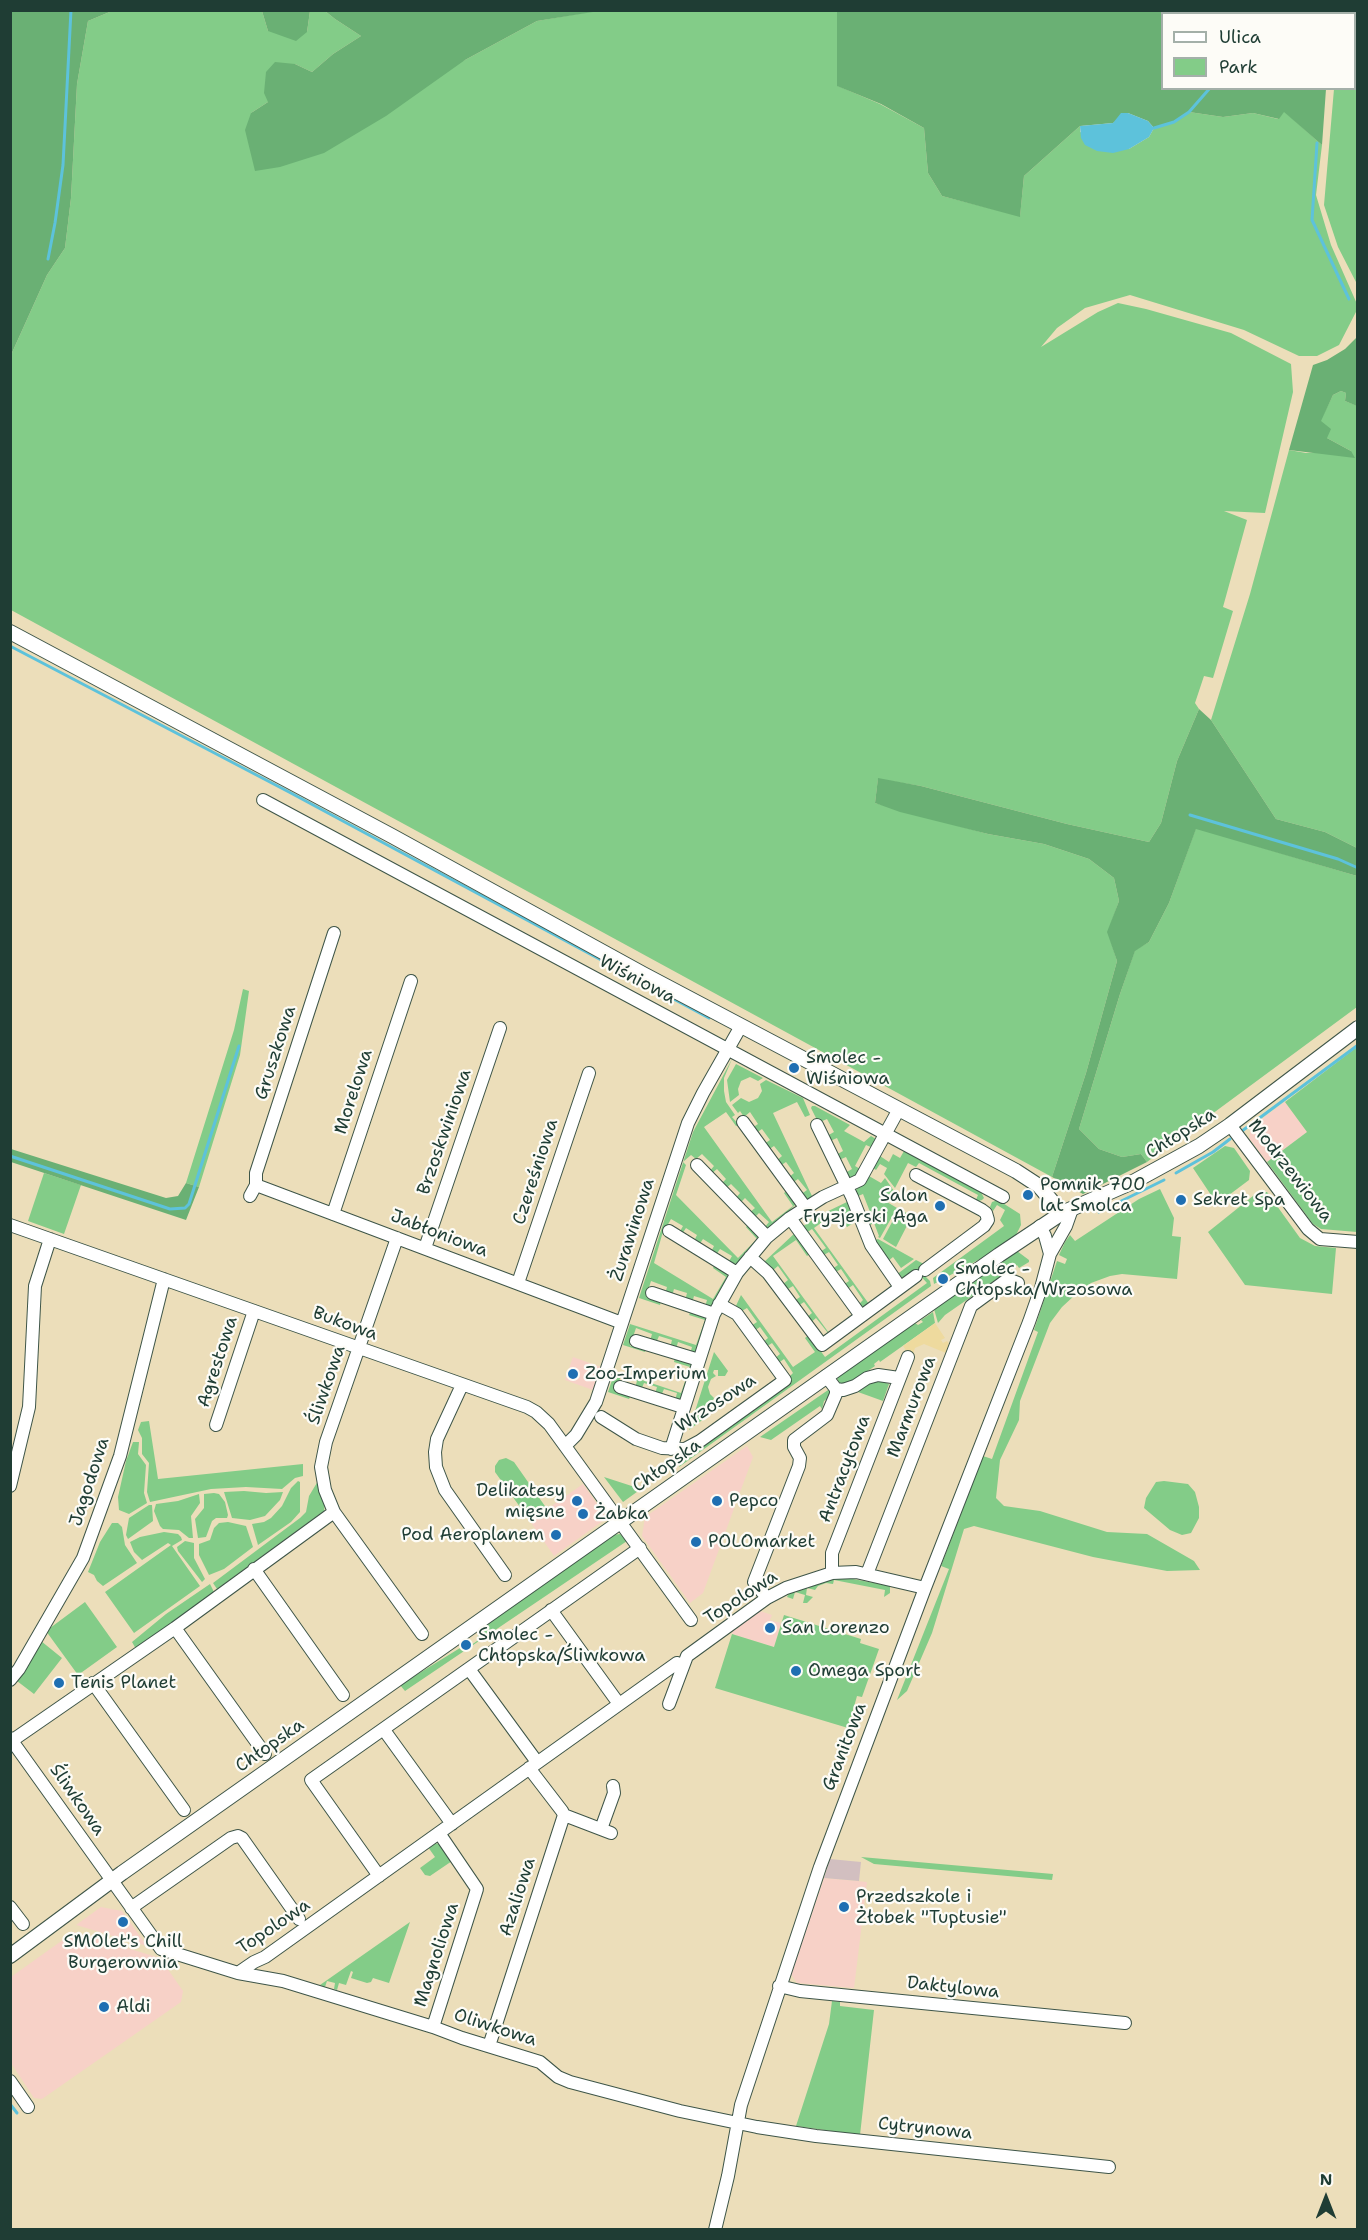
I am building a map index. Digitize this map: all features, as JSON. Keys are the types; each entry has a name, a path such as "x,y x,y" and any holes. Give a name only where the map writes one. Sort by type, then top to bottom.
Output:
{"street":[{"path":"10,632 741,1026 1023,1175 1067,1211"},
{"name":"Wiśniowa","path":"263,800 998,1194 982,1210 988,1217 984,1226 900,1287"},
{"name":"Gruszkowa","path":"253,1191 256,1173 334,933"},
{"name":"Morelowa","path":"333,1214 411,981"},
{"name":"Żurawinowa","path":"565,1446 576,1435 596,1402 688,1123 741,1026"},
{"name":"Brzoskwiniowa","path":"425,1248 500,1028"},
{"name":"Chłopska","path":"10,1956 113,1880 619,1521 1040,1226 1067,1211 1157,1170 1199,1146 1358,1028"},
{"name":"Czereśniowa","path":"518,1283 589,1073"},
{"name":"Wrzosowa","path":"671,1449 717,1309 737,1273 767,1237 790,1218 805,1207 860,1180 900,1109"},
{"path":"743,1122 805,1207"},
{"path":"750,1257 768,1273 822,1344 900,1287 871,1245 847,1186 817,1125"},
{"name":"Modrzewiowa","path":"1230,1125 1308,1229 1320,1239 1358,1242"},
{"path":"697,1165 767,1237"},
{"path":"916,1175 982,1210"},
{"name":"Jabłoniowa","path":"253,1191 333,1214 622,1323"},
{"name":"Granitowa","path":"715,2229 748,2082 820,1867 925,1588 1032,1314 1050,1254 1066,1226 1067,1211"},
{"path":"790,1218 861,1316"},
{"name":"Bukowa","path":"10,1226 536,1412 549,1424 691,1620"},
{"path":"1040,1226 1050,1254"},
{"path":"669,1231 737,1273"},
{"name":"Śliwkowa","path":"398,1238 322,1455 323,1485 334,1512 422,1634"},
{"path":"10,1486 29,1407 35,1286 50,1239"},
{"name":"Jagodowa","path":"10,1680 19,1669 84,1558 120,1456 164,1279"},
{"name":"Marmurowa","path":"867,1574 971,1306 1008,1279 1018,1283"},
{"name":"Wrzosowa","path":"601,1417 636,1440 671,1449 685,1449 700,1441 785,1380 737,1314 652,1293"},
{"name":"Agrestowa","path":"216,1425 254,1311"},
{"path":"636,1341 699,1360"},
{"name":"Antracytowa","path":"832,1573 832,1554 908,1357"},
{"name":"Antracytowa","path":"836,1389 843,1390 855,1386 867,1378 878,1375 885,1374 899,1378"},
{"path":"767,1598 754,1582 799,1466 800,1458 794,1447 794,1440 827,1415 836,1389 826,1376"},
{"path":"462,1385 439,1434 435,1452 435,1467 445,1490 505,1575"},
{"name":"Wrzosowa","path":"620,1387 683,1407"},
{"name":"Śliwkowa","path":"113,1880 11,1740 175,1628 334,1512"},
{"path":"379,1876 311,1780 640,1548"},
{"path":"254,1569 343,1695"},
{"name":"Topolowa","path":"113,1880 161,1949 238,1973 265,1957 767,1598 786,1588 832,1573 856,1572 925,1588"},
{"path":"551,1610 619,1704"},
{"path":"175,1628 265,1754"},
{"path":"669,1704 682,1660"},
{"path":"469,1669 564,1815 606,1831 614,1793 613,1786"},
{"path":"93,1683 184,1810"},
{"path":"384,1730 452,1824"},
{"name":"Azaliowa","path":"489,2046 564,1815"},
{"name":"Magnoliowa","path":"433,2027 477,1889 439,1833"},
{"name":"Topolowa","path":"131,1908 231,1838 238,1836 242,1838 299,1919"},
{"path":"10,1907 22,1924"},
{"name":"Oliwkowa","path":"238,1973 284,1981 540,2062 558,2077 570,2082 658,2106 737,2123"},
{"name":"Daktylowa","path":"779,1986 794,1990 1125,2023"},
{"path":"10,2081 28,2107"},
{"name":"Cytrynowa","path":"737,2123 816,2136 1109,2167"}],"shaded area":[{"path":"1285,1102 1307,1132 1267,1162 1249,1138 1251,1127"},
{"path":"573,1357 601,1367 593,1390 565,1380"},
{"path":"747,1446 753,1457 703,1593 690,1603 642,1536 645,1517"},
{"path":"583,1484 607,1518 554,1556 530,1521"},
{"path":"760,1611 772,1615 770,1620 781,1623 774,1647 732,1634 733,1630"},
{"path":"830,1859 861,1862 859,1881 824,1878"},
{"path":"824,1878 867,1882 854,1988 797,1983 791,1974"},
{"path":"101,1907 122,1911 147,1946 76,1925"},
{"path":"74,1932 160,1958 183,1991 181,2002 42,2099 34,2098 11,2063 11,1977"}],"green space":[{"path":"11,10 112,11 88,21 77,84 71,198 65,248 47,275 11,355"},
{"path":"600,10 837,11 838,86 880,104 924,128 928,173 942,196 1020,216 1024,176 1080,126 1080,132 1129,149 1149,137 1154,128 1189,112 1223,117 1253,113 1278,119 1284,111 1322,145 1316,195 1331,245 1357,304 1357,310 1339,345 1317,356 1299,356 1244,330 1130,295 1085,308 1057,328 1041,347 1098,312 1118,303 1231,333 1291,364 1293,392 1265,513 1224,511 1247,520 1223,607 1233,611 1213,678 1204,676 1195,703 1199,709 1177,761 1161,823 1149,842 1067,824 921,786 878,779 875,803 988,834 1044,844 1089,859 1114,878 1119,901 1108,932 1117,961 1086,1073 1052,1177 11,610 11,355 47,275 65,248 71,198 77,84 88,21 112,11 262,11 268,31 307,32 310,11 325,11 361,36 333,54 312,72 295,64 268,102 251,113 465,60 537,21"},
{"path":"262,11 310,11 307,32 296,41 268,31"},
{"path":"325,11 599,11 537,21 465,60 386,116 324,153 280,167 255,171 245,130 251,113 268,102 264,93 266,72 275,62 295,64 312,72 333,54 361,36"},
{"path":"837,11 1331,11 1161,12 1161,90 1326,90 1322,145 1284,112 1279,119 1253,113 1223,117 1189,112 1174,122 1154,128 1148,121 1128,113 1113,123 1080,126 1024,176 1020,217 942,196 928,173 924,128 881,104 837,86"},
{"path":"1357,11 1357,284 1338,247 1324,205 1334,90 1356,90 1356,12 1338,12"},
{"path":"1357,337 1357,406 1345,401 1346,393 1341,391 1333,395 1321,421 1331,429 1327,438 1351,451 1355,458 1289,450 1313,365 1345,349"},
{"path":"1341,391 1346,393 1345,401 1358,406 1357,848 1325,832 1276,819 1211,720 1250,594 1289,450 1306,453 1351,451 1327,438 1320,421 1333,395"},
{"path":"1199,709 1211,720 1276,819 1325,832 1357,848 1357,876 1196,829 1169,903 1149,942 1135,951 1079,1129 1099,1149 1122,1157 1141,1154 1147,1162 1083,1194 1052,1177 1086,1073 1117,961 1107,932 1119,901 1114,878 1089,859 1044,844 988,834 900,812 875,803 878,778 921,786 1067,824 1149,842 1161,823 1177,761"},
{"path":"1196,828 1357,876 1357,1007 1147,1162 1141,1154 1122,1157 1099,1149 1079,1129 1135,950 1149,942 1169,903"},
{"path":"243,989 249,991 240,1055 199,1187 186,1183 234,1030"},
{"path":"1357,1047 1357,1232 1321,1229 1313,1224 1267,1162 1307,1132 1285,1102"},
{"path":"732,1059 724,1078 724,1091 726,1102 735,1115 732,1117 739,1125 736,1126 726,1112 704,1127 772,1222 793,1206 784,1193 788,1190 795,1205 772,1227 764,1228 769,1222 759,1213 754,1218 749,1213 755,1208 745,1198 740,1203 735,1199 740,1193 731,1184 725,1189 721,1184 726,1179 717,1169 711,1174 709,1172 714,1166 702,1154 696,1159 691,1155 683,1162 693,1132"},
{"path":"736,1064 763,1078 758,1081 750,1077 741,1081 738,1089 739,1095 730,1102 727,1080"},
{"path":"766,1080 803,1098 810,1115 805,1117 797,1102 773,1113 812,1196 806,1200 800,1195 807,1190 798,1179 792,1183 788,1178 794,1173 786,1162 780,1166 776,1161 782,1156 774,1146 768,1150 764,1144 770,1140 762,1129 756,1133 752,1128 758,1124 750,1112 744,1117 732,1105 741,1098 749,1102 758,1098 762,1091 760,1084"},
{"path":"812,1106 850,1125 844,1131 864,1142 871,1136 876,1139 873,1148 866,1145 855,1166 862,1170 859,1174 851,1178 847,1176 845,1173 852,1169 846,1157 839,1160 836,1155 843,1151 837,1138 830,1141 827,1136 834,1132 827,1119 820,1122 819,1119 817,1120"},
{"path":"1225,1146 1234,1148 1250,1171 1249,1180 1217,1204 1193,1168"},
{"path":"11,1149 166,1198 178,1196 186,1183 199,1187 186,1220 11,1162"},
{"path":"904,1151 981,1192 984,1198 975,1202 978,1195 919,1163 916,1167 908,1163 895,1188 884,1174 887,1168 880,1164 876,1170 873,1168 880,1156 889,1162 893,1154 900,1158"},
{"path":"683,1162 686,1165 676,1195 738,1258 757,1239 738,1263 728,1263 732,1256 720,1249 716,1255 711,1252 714,1246 703,1239 699,1245 694,1241 697,1235 686,1228 682,1234 679,1233 683,1226 671,1219 662,1235 654,1263 713,1299 726,1277 713,1268 715,1264 728,1277 710,1308 705,1307 707,1300 694,1296 692,1303 685,1301 687,1293 674,1289 672,1296 665,1294 667,1287 651,1281 646,1297 661,1301 660,1305 639,1298"},
{"path":"44,1173 81,1185 64,1234 28,1221"},
{"path":"869,1176 881,1183 885,1178 894,1191 887,1202 897,1208 880,1238 874,1223 868,1226 865,1220 872,1217 863,1194 856,1197 855,1191"},
{"path":"1160,1189 1174,1218 1172,1236 1181,1237 1177,1279 1122,1274 1110,1276 1091,1283 1062,1307 1050,1323 1020,1401 1019,1420 1000,1460 996,1498 1004,1506 1040,1511 1107,1532 1147,1534 1194,1561 1200,1570 1167,1571 1093,1557 974,1526 964,1529 932,1633 907,1691 897,1700 949,1569 941,1566 983,1456 992,1459 1038,1332 1034,1330 1057,1261 1065,1264 1067,1259 1059,1255 1065,1242 1070,1235 1075,1241 1139,1199"},
{"path":"1258,1192 1267,1192 1300,1238 1315,1246 1336,1248 1332,1294 1245,1285 1208,1232"},
{"path":"998,1200 1020,1214 1021,1225 1016,1235 989,1254 934,1284 933,1278 1004,1226 1000,1220 1005,1210 997,1205 993,1211 990,1207 992,1202"},
{"path":"849,1201 857,1221 847,1227 836,1212 814,1228 869,1304 864,1307 858,1305 863,1300 853,1285 846,1290 843,1285 849,1281 841,1269 834,1273 832,1269 838,1265 829,1252 822,1256 820,1252 826,1248 812,1229 806,1233 802,1227 818,1216"},
{"path":"899,1209 912,1216 896,1247 883,1239"},
{"path":"749,1224 758,1238 746,1227"},
{"path":"796,1232 811,1253 807,1256 796,1240 773,1256 829,1333 816,1318 810,1323 806,1318 812,1313 804,1302 798,1306 794,1301 800,1297 793,1286 786,1290 782,1285 788,1280 778,1266 772,1271 763,1263"},
{"path":"878,1239 914,1259 901,1268 893,1257 887,1262 873,1241"},
{"path":"1017,1251 1029,1262 1019,1268 1017,1265 945,1315 938,1323 934,1309"},
{"path":"916,1260 924,1264 918,1269 930,1281 931,1286 679,1467 682,1454 697,1450 790,1382 788,1378 793,1373 784,1359 777,1364 774,1359 780,1354 772,1343 766,1347 762,1343 768,1338 760,1327 754,1331 751,1326 757,1322 747,1308 740,1312 735,1308 741,1295 793,1367 815,1352 805,1338 809,1335 825,1357 927,1283 915,1270 905,1278 896,1275"},
{"path":"691,1311 707,1319 694,1354 690,1354 692,1347 678,1342 676,1349 670,1348 672,1340 659,1336 656,1343 650,1341 652,1334 636,1328 630,1346 646,1348 645,1352 623,1345 630,1324 696,1345 705,1320 689,1315"},
{"path":"933,1312 935,1323 880,1362 879,1360 874,1364 875,1366 856,1379 841,1384 838,1381 837,1376 905,1326 915,1323 918,1325 923,1322 921,1320"},
{"path":"714,1352 728,1371 725,1376 718,1376 718,1370 714,1370 713,1373 716,1376 711,1379 708,1387 714,1398 705,1418 689,1430"},
{"path":"675,1357 691,1363 692,1366 682,1397 678,1401 675,1401 677,1393 664,1389 661,1396 655,1394 657,1387 644,1383 641,1390 635,1388 637,1381 621,1375 616,1392 631,1395 629,1399 608,1392 615,1371 681,1393 690,1367 674,1362"},
{"path":"880,1381 889,1384 883,1401 858,1392 869,1382"},
{"path":"831,1388 822,1409 820,1406 771,1440 760,1437"},
{"path":"149,1421 158,1479 303,1464 303,1476 295,1478 282,1489 246,1487 211,1489 150,1502 147,1492 149,1463 142,1454 142,1438 138,1430 141,1422"},
{"path":"133,1442 139,1442 138,1454 146,1465 144,1493 147,1503 129,1514 119,1510 118,1497"},
{"path":"506,1458 514,1462 547,1509 530,1521 495,1472 495,1466 499,1460"},
{"path":"604,1477 641,1489 623,1502"},
{"path":"298,1481 300,1482 300,1512 291,1522 258,1545 252,1524 271,1518 282,1506 291,1488"},
{"path":"318,1481 325,1503 324,1511 217,1589 213,1583 306,1512 309,1496"},
{"path":"1156,1482 1188,1484 1195,1492 1199,1518 1191,1533 1182,1535 1170,1530 1144,1508 1146,1498"},
{"path":"224,1492 283,1492 280,1500 265,1516 250,1520 232,1518"},
{"path":"199,1494 200,1503 191,1516 193,1538 189,1538 179,1530 163,1529 160,1526 154,1511 156,1504 178,1501"},
{"path":"204,1494 219,1494 225,1502 227,1518 216,1518 212,1521 206,1537 198,1538 195,1519 204,1508"},
{"path":"152,1505 153,1521 128,1539 126,1535 129,1518"},
{"path":"228,1522 246,1526 253,1547 224,1569 209,1575 199,1555 199,1544 210,1540 214,1528 219,1523"},
{"path":"112,1523 118,1523 122,1527 125,1545 137,1563 103,1586 94,1575 88,1572 100,1542"},
{"path":"164,1532 178,1534 181,1537 182,1540 172,1546 200,1586 134,1633 105,1592 171,1545 168,1543 142,1560 134,1552 130,1542 140,1537"},
{"path":"620,1534 627,1541 405,1691 400,1685 460,1648 467,1648 477,1641 478,1635 494,1618 612,1535"},
{"path":"185,1541 194,1543 194,1558 205,1579 202,1582 178,1551 177,1547"},
{"path":"835,1579 853,1579 890,1586 890,1593 884,1597 885,1590 834,1580 833,1584 826,1583 815,1590 807,1588 806,1595 813,1597 807,1603 803,1603 805,1595 795,1592 793,1599 787,1597 789,1593"},
{"path":"210,1584 214,1592 136,1649 132,1642 166,1614"},
{"path":"85,1602 117,1647 78,1675 46,1631"},
{"name":"Omega Sport","path":"784,1615 861,1639 860,1643 879,1649 862,1697 857,1696 848,1728 715,1688 732,1634 774,1647"},
{"path":"41,1641 62,1658 34,1694 17,1681"},
{"path":"435,1843 441,1845 452,1861 430,1876 425,1875 420,1868 435,1857 428,1847"},
{"path":"861,1857 1053,1874 1052,1880 874,1864"},
{"path":"410,1922 389,1983 373,1978 367,1983 351,1978 353,1972 351,1971 346,1985 339,1983 337,1990 334,1989 335,1983 327,1981 325,1987 320,1985"},
{"path":"832,2001 840,2002 840,2006 874,2010 860,2135 796,2126 829,2024"}],"sand":[{"path":"935,1323 945,1338 941,1340 943,1343 947,1341 949,1344 946,1353 924,1344 915,1348 913,1354 907,1352 903,1346"}],"water":[{"path":"1121,113 1128,113 1148,121 1154,128 1149,137 1129,149 1113,153 1097,151 1085,145 1081,138 1080,126 1113,123"}],"waterway":[{"path":"48,259 63,165 71,10"},
{"path":"1154,128 1174,122 1189,112 1208,90"},
{"path":"1317,143 1312,220 1349,299"},
{"path":"10,646 289,792 709,1018"},
{"path":"1190,815 1338,859 1358,868"},
{"path":"1242,1131 1358,1045"},
{"path":"10,1156 170,1209 185,1208 189,1204 239,1046"},
{"path":"1176,1173 1213,1152 1230,1139"},
{"path":"1099,1212 1164,1180"},
{"path":"10,2104 17,2113"}],"place":[{"name":"Smolec - Wiśniowa","path":"794,1068"},
{"name":"Pomnik 700 lat Smolca","path":"1028,1195"},
{"name":"Sekret Spa","path":"1181,1200"},
{"name":"Salon Fryzjerski Aga","path":"940,1206"},
{"name":"Smolec - Chłopska/Wrzosowa","path":"943,1279"},
{"name":"Zoo-Imperium","path":"573,1374"},
{"name":"Delikatesy mięsne","path":"577,1501"},
{"name":"Pepco","path":"717,1501"},
{"name":"Żabka","path":"583,1514"},
{"name":"Pod Aeroplanem","path":"556,1535"},
{"name":"POLOmarket","path":"696,1542"},
{"name":"San Lorenzo","path":"770,1628"},
{"name":"Smolec - Chłopska/Śliwkowa","path":"466,1645"},
{"name":"Omega Sport","path":"796,1671"},
{"name":"Tenis Planet","path":"59,1683"},
{"name":"Przedszkole i Żłobek \"Tuptusie\"","path":"844,1907"},
{"name":"SMOlet's Chill Burgerownia","path":"123,1922"},
{"name":"Aldi","path":"104,2007"}]}
